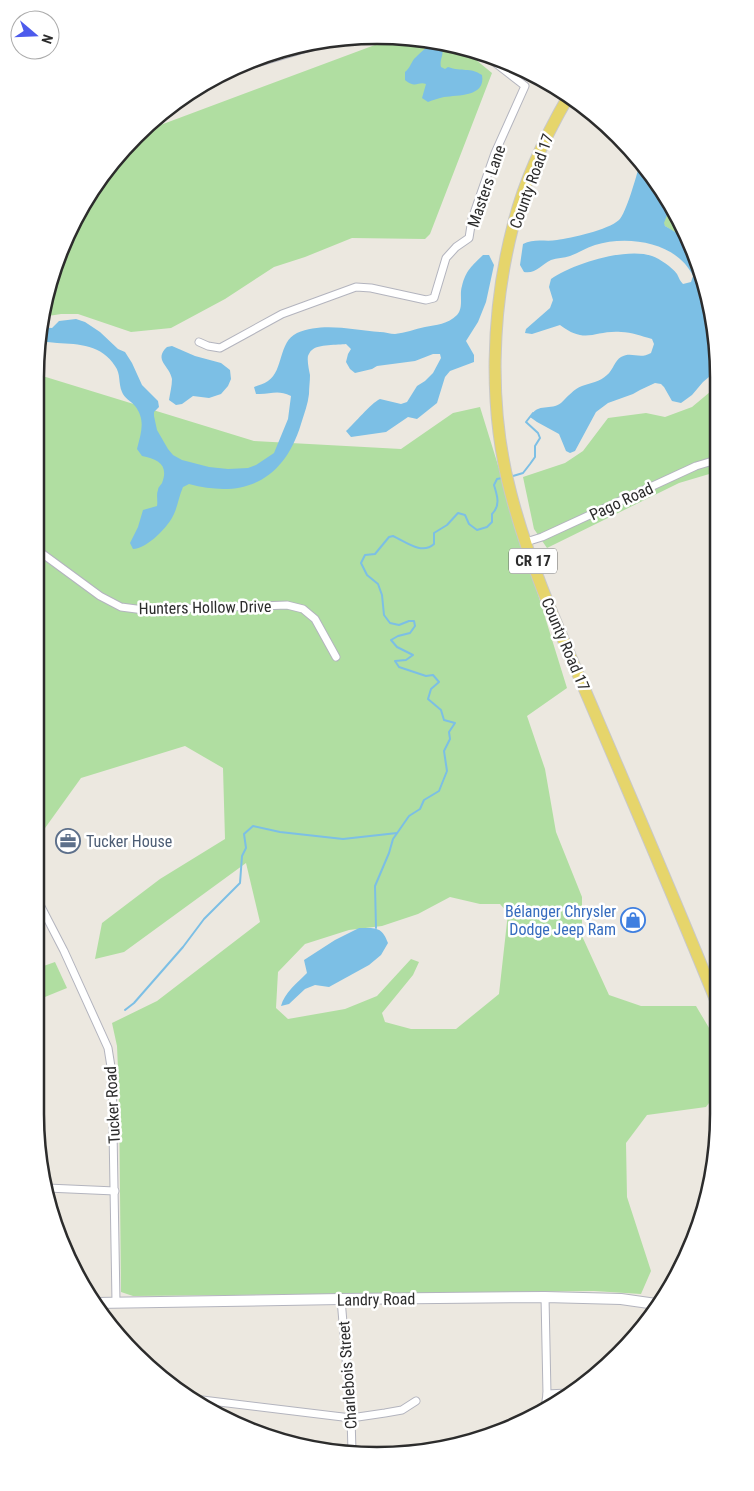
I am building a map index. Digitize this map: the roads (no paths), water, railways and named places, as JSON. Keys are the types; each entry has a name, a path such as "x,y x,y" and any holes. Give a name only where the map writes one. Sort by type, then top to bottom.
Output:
{"main road":[{"name":"County Road 17","path":"565,102 547,134 523,193 513,226 499,297 495,374 502,454 511,494 526,542 551,610 710,986"},
{"name":"Landry Road","path":"103,1303 545,1297 621,1299 651,1303"}],"street":[{"name":"Masters Lane","path":"199,342 220,348 282,314 356,287 371,288 426,300 434,298 446,258 456,247 469,238 472,219 495,153 525,86 501,68"},
{"name":"Pago Road","path":"526,542 542,538 696,466 710,462"},
{"name":"Hunters Hollow Drive","path":"44,555 100,596 121,607 144,610 287,605 303,609 315,619 336,657"},
{"name":"Tucker Road","path":"44,912 64,950 108,1048 112,1073 116,1302"},
{"path":"52,1188 114,1191"},
{"path":"545,1297 546,1401"},
{"name":"Charlebois Street","path":"341,1299 352,1447"},
{"path":"547,1394 558,1393"},
{"path":"206,1400 351,1418 402,1410 416,1401"}],"water":[{"path":"426,48 442,50 441,67 445,69 448,67 470,70 482,75 480,87 470,94 444,97 428,102 422,98 426,84 409,83 405,80 405,72 414,59"},
{"path":"638,170 668,213 664,223 665,226 678,233 685,249 693,270 704,312 710,355 710,376 692,395 681,403 672,401 664,387 661,384 655,383 633,394 608,403 596,412 575,451 570,453 566,451 559,434 530,417 533,412 541,408 557,405 579,387 601,379 609,373 617,360 625,355 643,356 651,353 654,344 652,339 633,333 612,332 584,335 569,331 560,325 532,334 525,333 526,329 550,308 553,300 549,287 551,279 560,273 600,258 628,254 641,254 659,259 675,271 683,284 691,282 693,276 686,264 676,255 650,244 636,241 608,242 595,245 570,256 551,260 532,272 524,272 520,265 523,244 531,241 571,237 614,224 622,216"},
{"path":"483,255 489,255 494,265 486,302 478,322 466,341 474,355 474,362 450,371 445,377 437,403 417,419 408,417 386,432 351,437 346,431 376,401 380,399 401,404 407,402 417,386 433,373 441,358 440,354 433,354 415,361 377,366 355,373 346,362 351,349 346,344 315,348 308,356 309,394 301,424 294,443 273,472 260,481 228,489 189,484 183,487 174,514 167,525 151,541 139,548 133,549 130,543 138,527 143,510 157,506 157,492 164,477 163,467 157,461 142,456 137,449 142,427 141,416 135,406 123,394 118,372 110,359 89,347 46,342 48,328 52,328 59,321 76,319 85,322 100,332 118,349 125,352 142,385 158,401 159,407 154,412 157,430 173,455 182,460 209,467 228,469 248,468 274,453 288,419 291,396 277,393 256,394 254,387 266,382 273,376 291,337 307,330 328,327 395,334 446,322 459,312 461,290 465,276"},
{"path":"172,346 195,356 221,363 230,370 231,379 228,386 221,394 209,398 193,396 182,404 176,405 169,400 172,379 162,356 167,347"},
{"path":"359,928 374,928 383,933 388,943 381,955 369,965 329,987 315,985 305,989 289,1004 281,1006 288,992 307,973 304,960 335,940"}],"waterway":[{"path":"513,476 523,473 535,457 535,446 540,438 538,433 526,422 533,413"},
{"path":"376,928 375,886 393,839 409,816 420,809 424,800 439,791 447,771 444,751 450,739 449,732 455,723 444,720 441,710 428,699 431,689 439,682 433,675 426,676 399,667 395,661 406,660 413,655 397,647 391,640 410,633 415,626 414,621 399,625 390,623 384,615 382,595 378,584 367,575 361,563 365,555 375,554 389,537 393,536 419,548 429,547 434,544 434,533 447,525 458,513 465,515 469,524 477,530 487,527 492,522 492,514 497,507 494,485 497,479 502,478"},
{"path":"125,1010 134,1003 183,947 204,919 240,883 242,856 246,848 244,834 253,826 280,832 343,839 397,833"}],"place":[{"name":"Tucker House","path":"68,841"},
{"name":"Bélanger Chrysler Dodge Jeep Ram","path":"633,920"}]}
